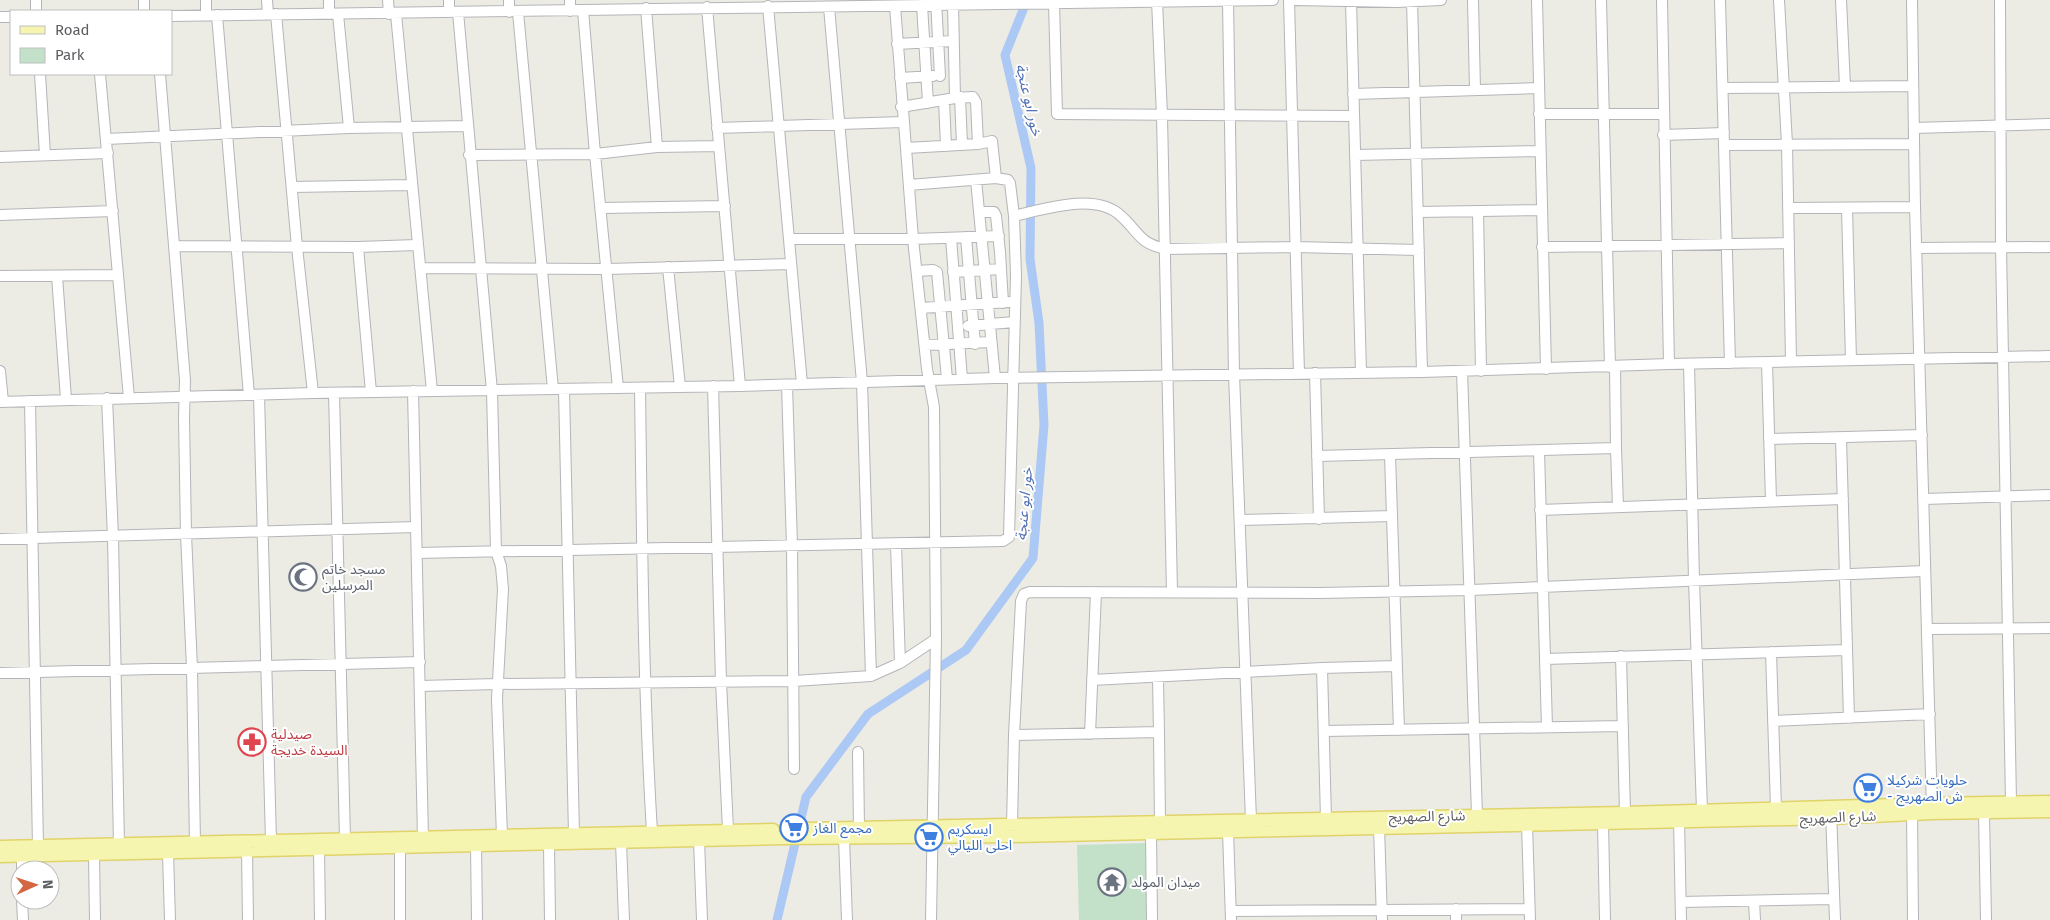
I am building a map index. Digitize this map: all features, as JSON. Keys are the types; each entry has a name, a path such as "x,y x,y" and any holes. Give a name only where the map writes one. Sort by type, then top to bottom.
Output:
{"main road":[{"path":"1932,808 2011,802 2050,802"},
{"path":"1932,808 1984,813 2050,811"},
{"name":"شارع الصهريج","path":"804,833 859,828 932,832 1151,833 1603,823 1932,808"},
{"name":"شارع الصهريج","path":"804,833 844,838 1012,826 1702,810 1776,809 1831,813"},
{"path":"0,847 728,830 786,834"},
{"path":"0,856 549,845 699,840 804,833"}],"street":[{"path":"206,0 211,15 228,133 254,395 263,532 271,842"},
{"path":"268,0 272,14 286,131 313,394"},
{"path":"329,0 334,14 349,128"},
{"path":"388,0 393,14 407,126 432,391"},
{"path":"449,0 453,12 467,126 492,391 496,551 501,566 503,589 498,684 502,836"},
{"path":"509,0 514,12 532,155 553,389"},
{"path":"570,0 570,11"},
{"path":"172,16 570,11 632,5 646,8 691,4 707,7 750,3 768,6 814,3 829,7 872,3 894,6 922,5 936,2 953,4 1273,0"},
{"path":"1288,0 1299,374"},
{"path":"1295,0 1441,0"},
{"path":"1473,0 1475,90"},
{"path":"1536,0 1546,369"},
{"path":"1601,0 1607,246 1618,507"},
{"path":"1662,0 1663,135 1669,364"},
{"path":"1720,0 1730,363"},
{"path":"1779,0 1787,144 1791,361"},
{"path":"1841,0 1845,86"},
{"path":"1912,0 1915,208 1932,808"},
{"path":"2000,0 2001,246 2011,802"},
{"path":"1157,1 1166,249 1172,592"},
{"path":"1228,1 1234,374 1251,820"},
{"path":"1351,1 1362,373"},
{"path":"1412,1 1418,155 1422,372"},
{"path":"936,2 940,76"},
{"path":"1054,3 1057,114 1354,116"},
{"path":"953,4 954,76 961,120 962,145"},
{"path":"922,5 928,104"},
{"path":"768,6 777,126 802,384"},
{"path":"894,6 913,239 929,380 934,407 936,639 931,920"},
{"path":"707,7 731,265 740,386"},
{"path":"829,7 862,382 871,676"},
{"path":"646,8 657,147"},
{"path":"583,10 618,388"},
{"path":"897,44 953,41"},
{"path":"40,75 45,155"},
{"path":"100,75 129,398"},
{"path":"160,75 186,380 186,534 192,668 195,843"},
{"path":"900,78 954,76"},
{"path":"1723,88 1914,86"},
{"path":"1353,94 1538,88"},
{"path":"902,107 971,96 975,99 978,144"},
{"path":"944,100 946,146"},
{"path":"1539,114 1663,114"},
{"path":"945,121 977,120"},
{"path":"717,128 903,122"},
{"path":"1914,128 2050,124"},
{"path":"106,139 349,128 467,126"},
{"path":"1663,135 1724,133"},
{"path":"906,148 978,144 992,141 996,178"},
{"path":"1725,145 1914,144"},
{"path":"469,155 595,154 657,147 719,146"},
{"path":"1355,155 1540,151"},
{"path":"0,157 108,153"},
{"path":"417,553 866,545 1003,541 1009,537 1016,258 1010,183 1003,178 996,178 909,185"},
{"path":"976,180 986,270 994,378"},
{"path":"292,187 412,185"},
{"path":"1014,216 1076,204 1104,205 1114,209 1123,217 1146,244 1166,249 1295,247 1419,250"},
{"path":"601,208 725,206"},
{"path":"1788,208 1915,208"},
{"path":"1846,208 1851,360"},
{"path":"1418,212 1541,210"},
{"path":"0,215 113,212"},
{"path":"980,212 996,214 1001,258 1003,303"},
{"path":"1478,212 1481,371"},
{"path":"789,239 849,240 999,236"},
{"path":"966,237 976,344"},
{"path":"951,238 962,379"},
{"path":"1542,248 1788,243"},
{"path":"174,246 358,247 417,245"},
{"path":"358,247 370,392"},
{"path":"1916,248 2050,247"},
{"path":"1001,258 1016,258"},
{"path":"420,268 542,270 791,264"},
{"path":"668,267 680,387"},
{"path":"938,280 968,271 1000,269"},
{"path":"917,271 936,270 947,379"},
{"path":"0,276 118,275"},
{"path":"57,276 66,399"},
{"path":"939,294 970,291"},
{"path":"921,308 1015,302"},
{"path":"958,327 1014,322"},
{"path":"925,345 960,345 991,342"},
{"path":"0,371 2,402 413,391 787,385 994,378 1481,371 1669,364 2050,356"},
{"path":"1767,362 1771,501"},
{"path":"1689,364 1702,810"},
{"path":"1462,371 1478,815"},
{"path":"1315,373 1319,519"},
{"path":"787,385 792,546 794,770"},
{"path":"713,386 721,681 728,830"},
{"path":"640,388 642,550 652,832"},
{"path":"564,389 574,834"},
{"path":"413,391 423,838"},
{"path":"334,393 345,839"},
{"path":"108,398 113,537 119,845"},
{"path":"30,401 38,847"},
{"path":"1769,439 1922,435"},
{"path":"1841,438 1849,718"},
{"path":"1317,456 1616,448"},
{"path":"1539,451 1547,727"},
{"path":"1390,455 1399,730"},
{"path":"1924,499 2050,495"},
{"path":"1540,510 1843,500"},
{"path":"1240,520 1392,516"},
{"path":"0,539 415,527"},
{"path":"896,544 900,663"},
{"path":"1012,826 1014,735 1021,601 1024,594 1030,592 1243,593 1471,590 1924,571"},
{"path":"1090,734 1096,592"},
{"path":"1928,629 2050,628"},
{"path":"420,686 794,681 871,676 900,663 936,639"},
{"path":"1545,659 1847,650"},
{"path":"1771,652 1776,809"},
{"path":"1621,656 1625,813"},
{"path":"0,672 420,662"},
{"path":"1092,680 1396,666"},
{"path":"1322,668 1326,819"},
{"path":"1158,678 1160,823"},
{"path":"1773,721 1930,714"},
{"path":"1324,731 1623,726"},
{"path":"1014,735 1159,732"},
{"path":"858,752 859,828"},
{"path":"1912,809 1913,920"},
{"path":"1831,813 1835,920"},
{"path":"1984,813 1986,920"},
{"path":"1679,820 1681,920"},
{"path":"1603,823 1605,920"},
{"path":"1526,824 1530,920"},
{"path":"1379,827 1382,915"},
{"path":"1228,831 1231,916 1382,915 1456,909 1530,909"},
{"path":"1151,833 1152,920"},
{"path":"844,838 847,920"},
{"path":"699,840 702,920"},
{"path":"621,842 624,920"},
{"path":"549,845 550,920"},
{"path":"476,846 478,920"},
{"path":"400,848 400,920"},
{"path":"319,850 320,920"},
{"path":"247,851 248,920"},
{"path":"168,853 170,920"},
{"path":"94,854 95,920"},
{"path":"1681,902 1834,899"},
{"path":"1754,901 1755,920"},
{"path":"1456,909 1456,920"}],"green space":[{"name":"ميدان المولد","path":"1146,843 1147,920 1079,920 1077,845"}],"waterway":[{"name":"خور ابو عنجة","path":"777,920 806,797 868,714 966,650 1033,558 1044,425 1039,323 1030,259 1031,168 1005,55 1027,0"}],"place":[{"name":"مسجد خاتم المرسلين","path":"303,577"},
{"name":"صيدلية السيدة خديجة","path":"252,742"},
{"name":"حلويات شركيلا - ش الصهريج","path":"1868,788"},
{"name":"مجمع الغاز","path":"794,828"},
{"name":"ايسكريم احلى الليالي","path":"929,837"},
{"name":"ميدان المولد","path":"1112,882"}]}
